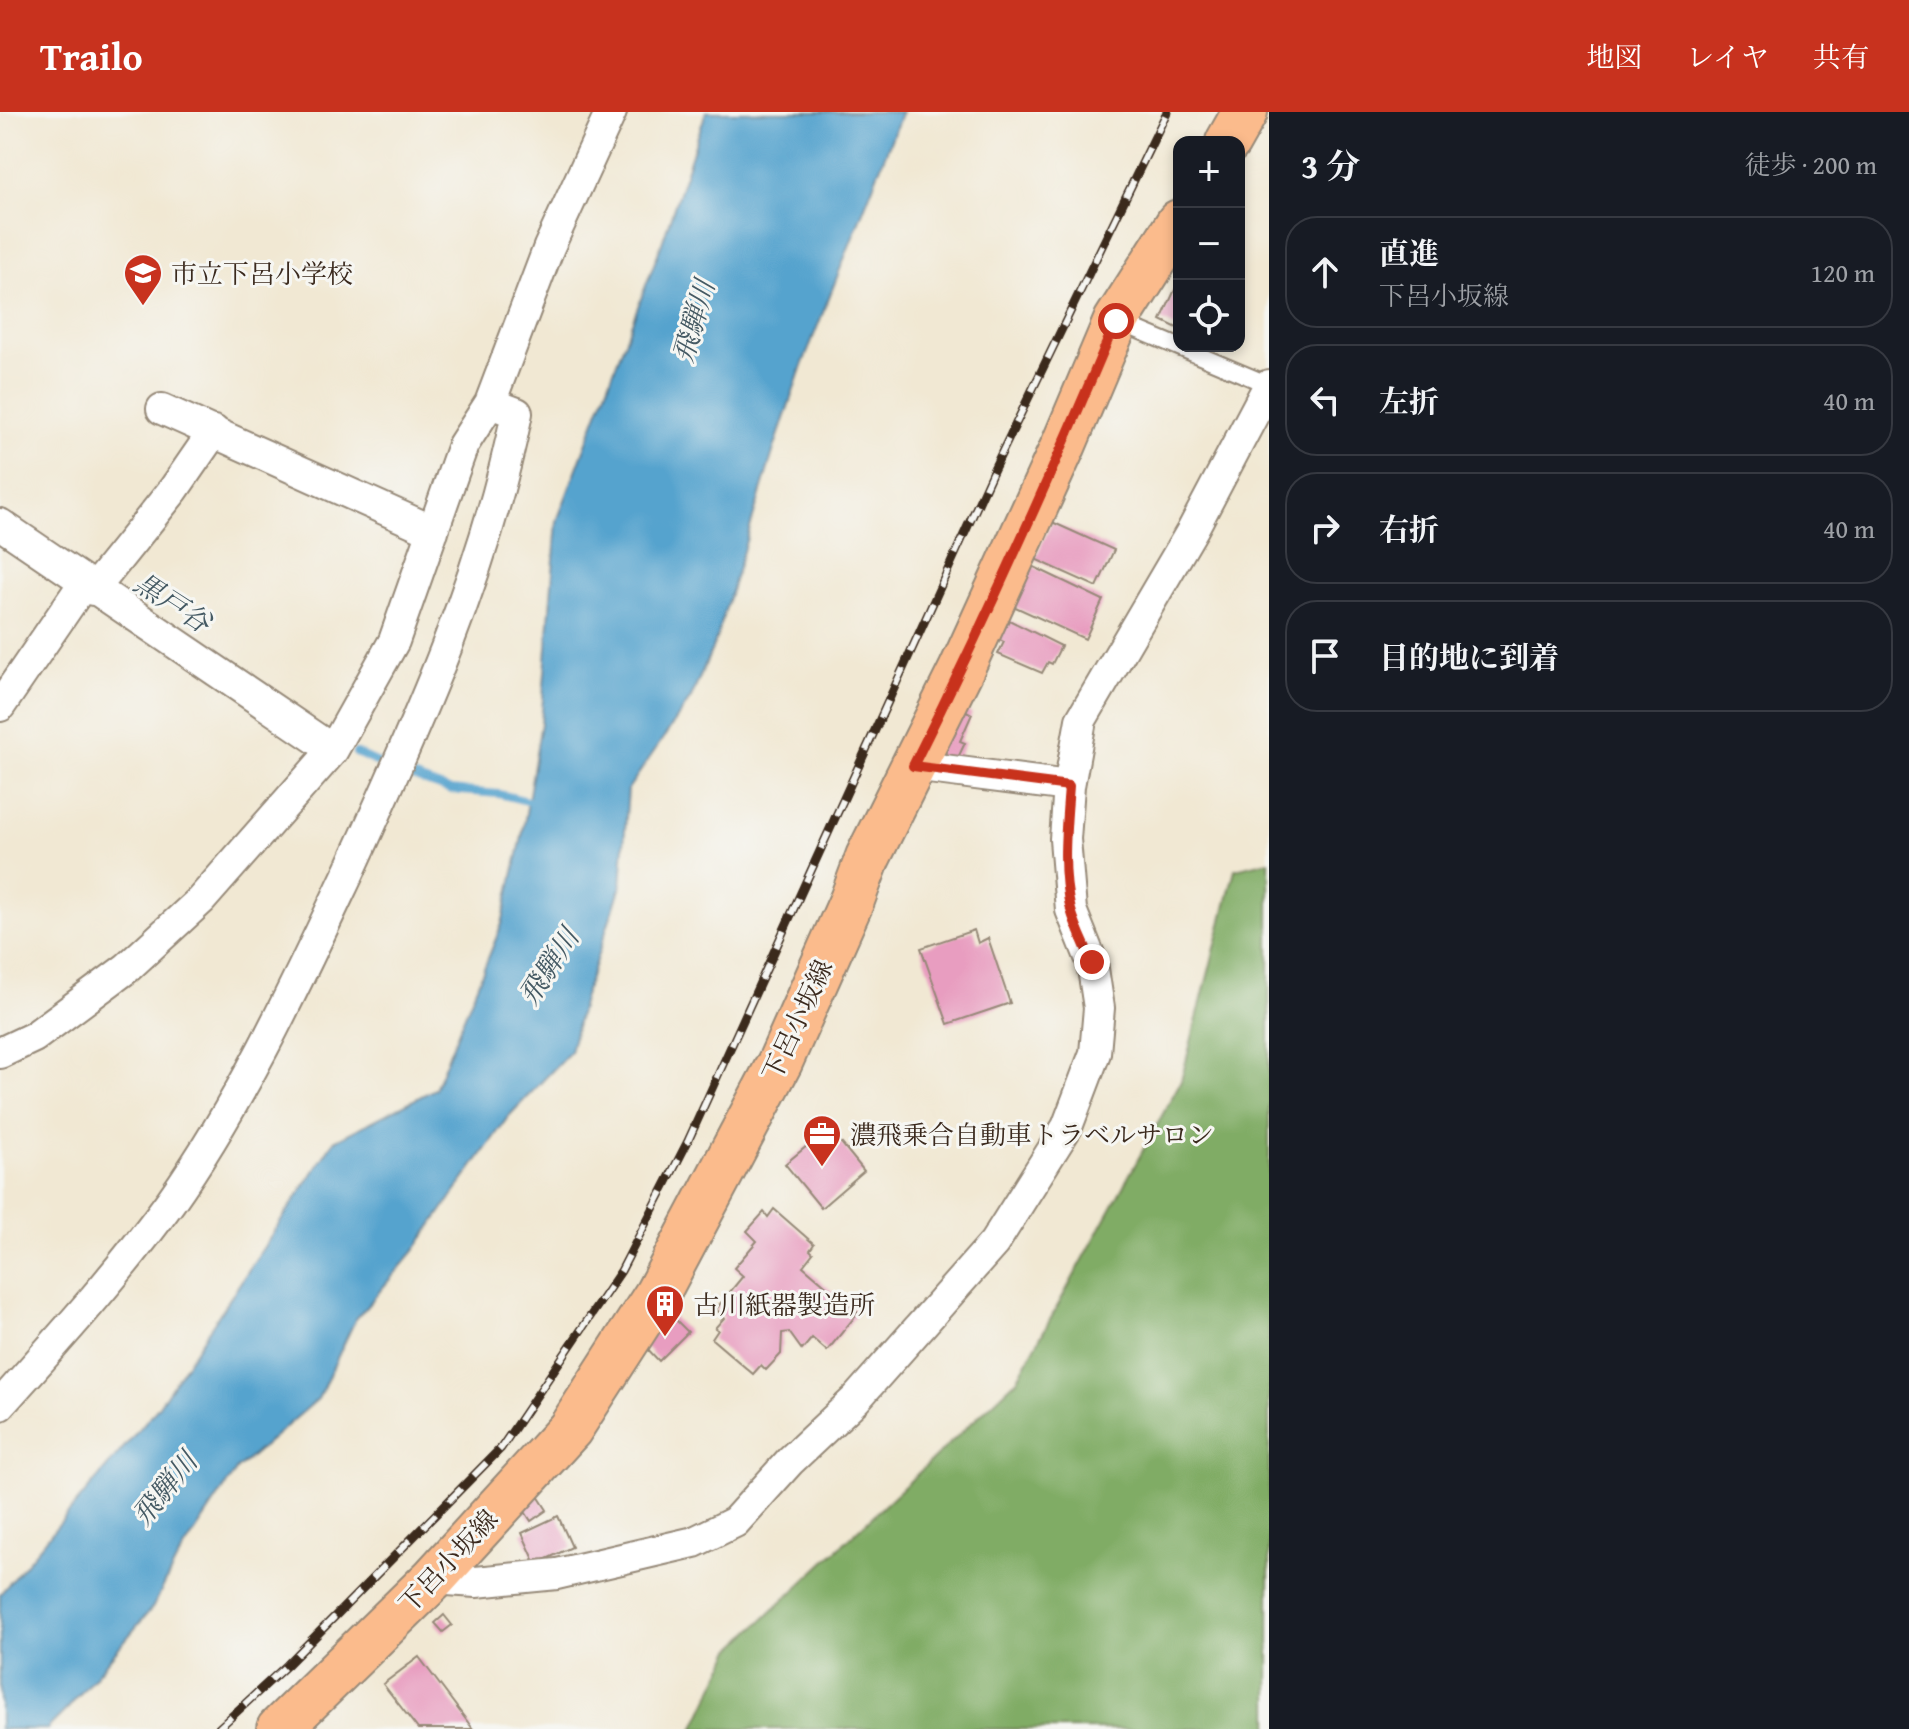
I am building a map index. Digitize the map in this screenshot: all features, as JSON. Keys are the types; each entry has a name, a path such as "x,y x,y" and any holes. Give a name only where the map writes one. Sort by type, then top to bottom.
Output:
{"main road":[{"path":"1231,136 1245,112"},
{"name":"下呂小坂線","path":"295,1723 433,1579 570,1429 657,1294 780,1062 868,857 974,642 1116,321 1173,231"}],"street":[{"path":"0,1053 34,1037 127,968 201,900 333,750 394,641 463,445 490,403 549,247 611,112"},
{"path":"433,1579 476,1582 557,1574 694,1542 735,1522 790,1461 856,1399 994,1243 1067,1127 1095,1053 1099,1008 1097,993 1092,962 1071,910 1065,839 1069,786 1081,720 1193,529 1269,385"},
{"path":"0,1405 87,1308 171,1200 244,1085 303,969 425,700 487,533 517,413 490,403"},
{"path":"162,409 433,531"},
{"path":"0,706 94,582 174,489 214,431"},
{"path":"0,524 94,582 333,750"},
{"path":"913,766 1069,786"}],"lane":[{"path":"1116,321 1269,385"}],"green space":[{"path":"1269,861 1269,1729 694,1729 732,1649 1017,1380 1181,1081 1235,869"}],"water":[{"name":"飛騨川","path":"706,112 902,112 800,371 717,637 691,698 628,789 621,886 583,999 570,1052 508,1117 414,1251 355,1320 318,1399 237,1469 176,1561 153,1607 69,1707 47,1729 0,1729 0,1594 158,1407 334,1141 435,1089 502,924 522,837 541,723 557,521 662,243"}],"building":[{"path":"1173,294 1173,326 1161,320"},
{"path":"1052,522 1114,550 1097,587 1035,559"},
{"path":"1030,565 1103,600 1085,639 1011,605"},
{"path":"1005,618 1061,646 1052,664 1048,662 1042,673 998,654 1004,642 995,638"},
{"path":"957,706 972,714 960,741 965,743 954,766 933,755"},
{"path":"974,930 978,943 988,938 1010,1003 948,1024 921,948"},
{"path":"829,1128 864,1171 821,1208 785,1164"},
{"path":"774,1209 814,1244 810,1250 813,1253 803,1266 858,1313 827,1351 812,1338 802,1350 789,1332 782,1333 781,1354 766,1370 761,1365 753,1374 712,1339 718,1330 715,1328 724,1318 716,1309 743,1276 734,1268 757,1241 747,1231 764,1212 768,1217"},
{"name":"古川紙器製造所","path":"672,1316 688,1332 659,1361 643,1344"},
{"path":"538,1496 547,1510 531,1521 522,1507"},
{"path":"558,1516 572,1547 536,1564 522,1533"},
{"path":"444,1615 452,1625 443,1632 435,1623"},
{"path":"419,1657 473,1729 418,1729 383,1684"}],"waterway":[{"name":"黒戸谷","path":"356,753 385,766"},
{"name":"黒戸谷","path":"412,777 449,790 499,794 536,803"}],"railway":[{"path":"218,1729 287,1665 501,1448 621,1271 688,1141 992,473 1167,112"}],"place":[{"name":"市立下呂小学校","path":"143,307"},
{"name":"濃飛乗合自動車トラベルサロン","path":"822,1168"},
{"name":"古川紙器製造所","path":"665,1338"}],"route":[{"path":"1092,962 1071,910 1067,881 1065,839 1069,786 913,766 961,670 1064,444 1116,321"}]}
